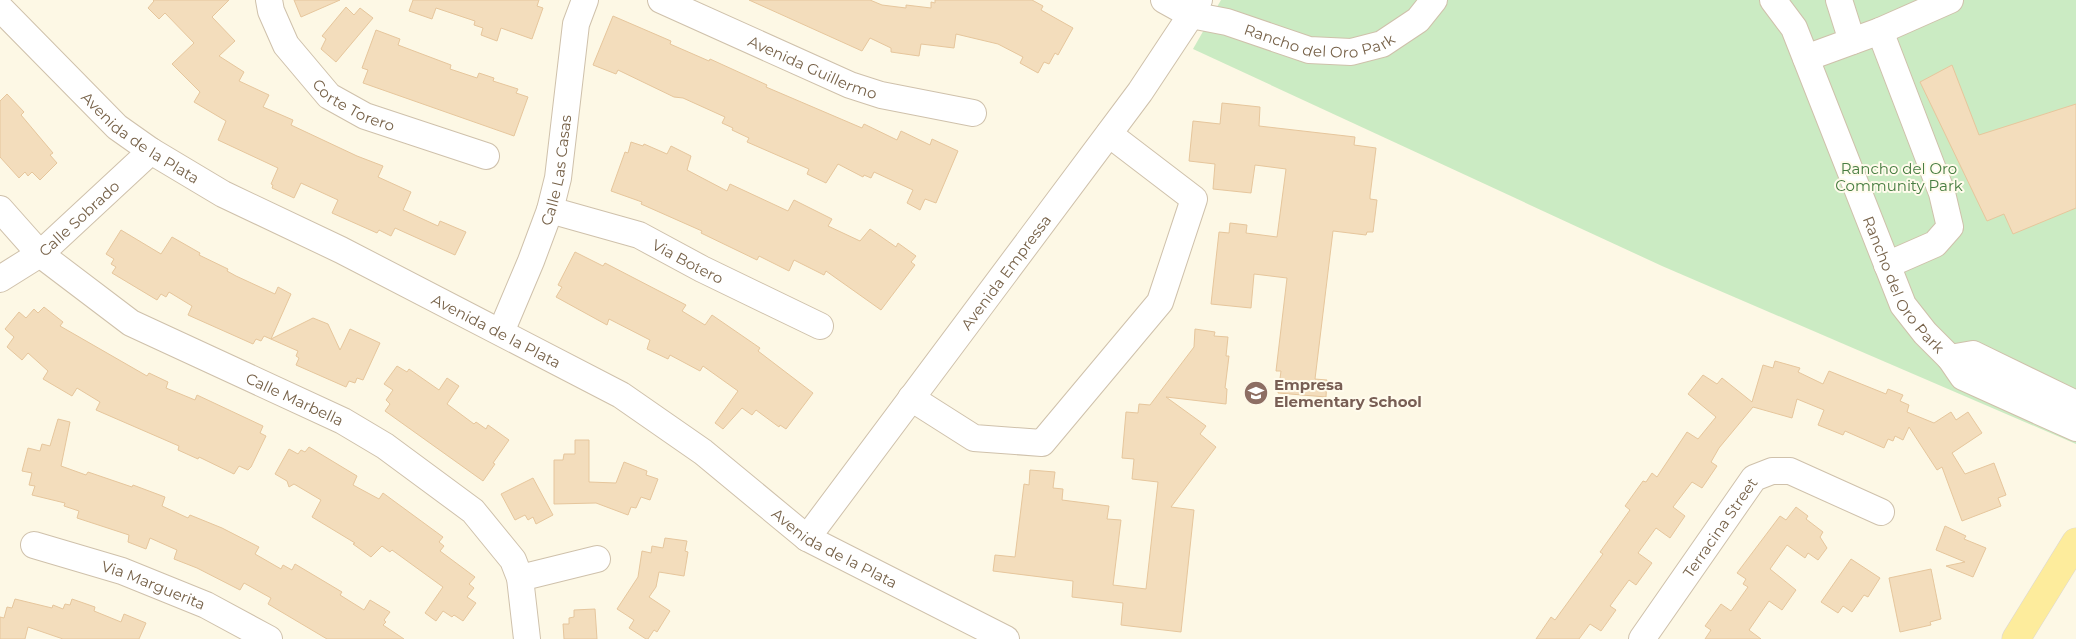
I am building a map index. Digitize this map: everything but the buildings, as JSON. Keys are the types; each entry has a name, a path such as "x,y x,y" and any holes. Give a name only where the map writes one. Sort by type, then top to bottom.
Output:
{"main road":[{"path":"2016,639 2076,542"}],"street":[{"name":"Corte Torero","path":"268,0 286,45 329,96 366,116 486,156"},
{"name":"Calle Las Casas","path":"500,332 531,261 550,210 558,178 576,24 585,0"},
{"name":"Avenida Guillermo","path":"661,0 850,85 881,95 973,113"},
{"name":"Rancho del Oro Park","path":"1164,0 1195,8 1226,22 1310,50 1351,52 1382,44 1418,20 1434,0"},
{"name":"Rancho del Oro Park","path":"1772,0 1794,28 1903,305 1925,333 1950,358 1973,354 2076,404"},
{"path":"1839,0 1852,41"},
{"path":"1806,58 1880,31 1950,0"},
{"name":"Avenida de la Plata","path":"0,8 117,127 151,151 223,194 341,250 621,395 703,452 807,538 1006,639"},
{"name":"Avenida Empressa","path":"807,538 1140,92 1195,8"},
{"path":"1880,31 1942,194 1950,227 1935,244 1887,265"},
{"path":"911,398 974,438 1042,443 1160,302 1194,199 1109,134"},
{"name":"Calle Sobrado","path":"0,279 40,254 151,151"},
{"name":"Calle Marbella","path":"0,209 40,254 131,323 343,421 385,446 474,511 513,560 520,578 528,639"},
{"name":"Via Botero","path":"550,210 639,235 702,269 820,326"},
{"path":"1950,358 1963,377 2076,428"},
{"name":"Terracina Street","path":"1642,639 1754,478 1772,470 1790,471 1881,512"},
{"name":"Via Marguerita","path":"34,545 122,571 206,604 269,639"},
{"path":"520,578 597,559"}],"green space":[{"name":"Rancho del Oro Community Park","path":"1221,0 2076,0 2076,444 1662,266 1193,49"}],"place":[{"name":"Empresa Elementary School","path":"1256,393"}]}
